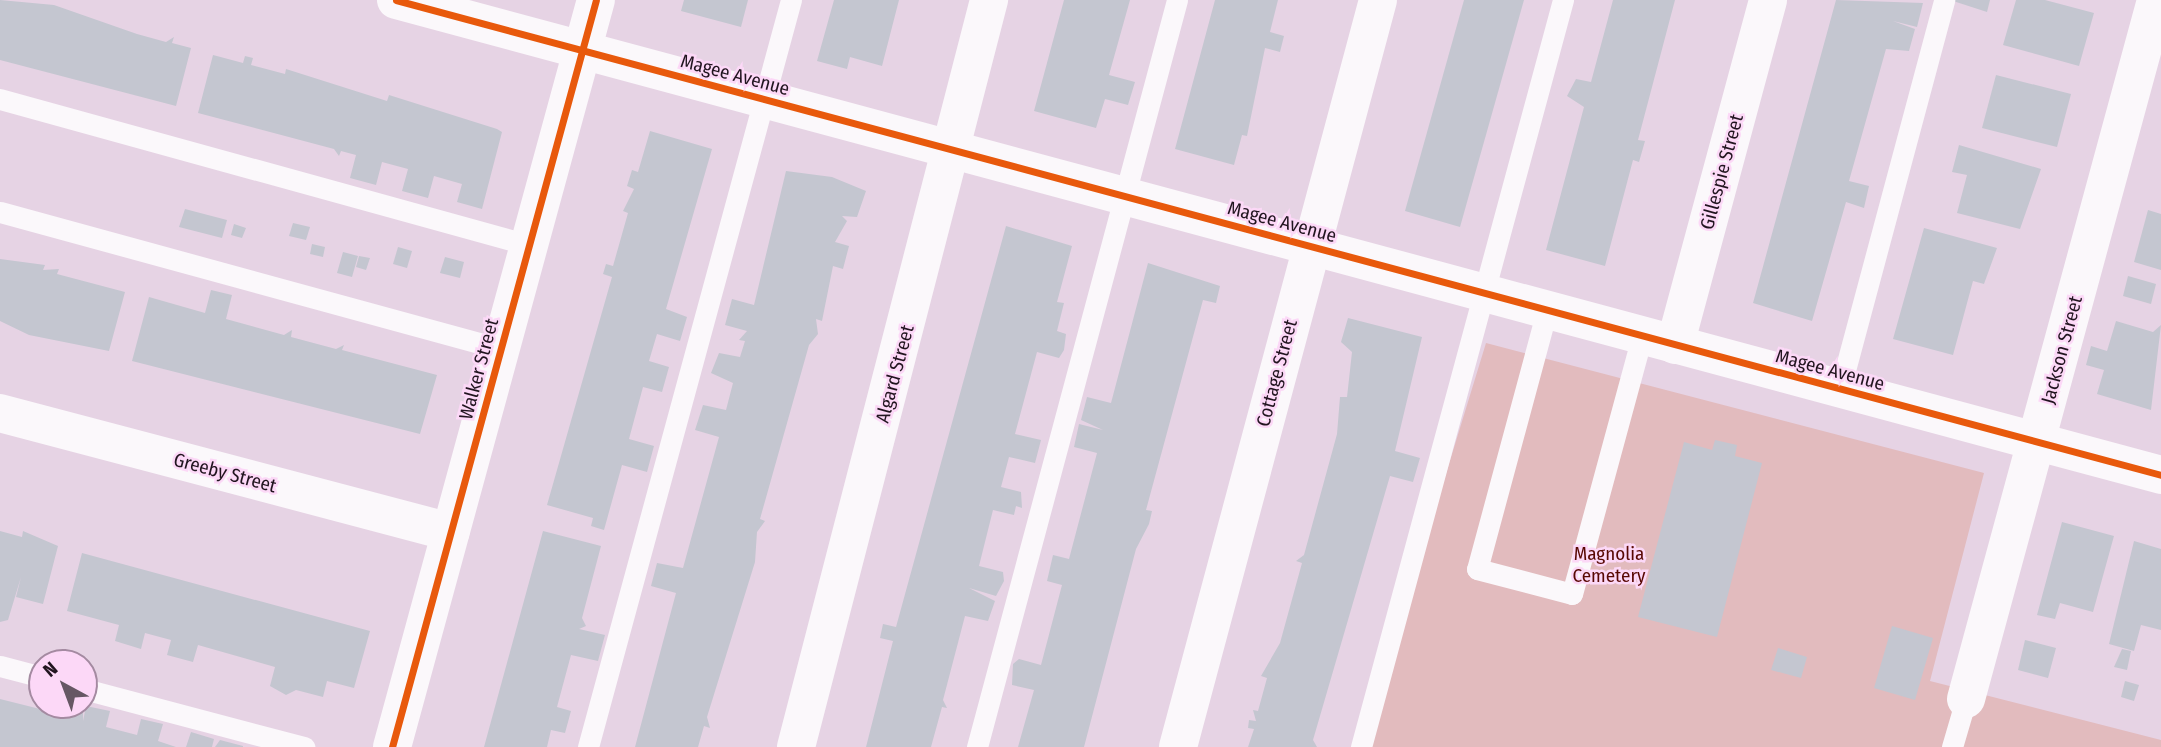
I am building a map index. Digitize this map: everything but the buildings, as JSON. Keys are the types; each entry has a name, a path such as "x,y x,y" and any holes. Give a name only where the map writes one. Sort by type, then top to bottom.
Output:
{"street":[{"name":"Magee Avenue","path":"396,0 2161,475"},
{"name":"Walker Street","path":"392,747 596,0"},
{"name":"Algard Street","path":"796,747 954,151 989,0"},
{"name":"Cottage Street","path":"1178,747 1378,0"},
{"name":"Gillespie Street","path":"1659,340 1768,0"},
{"name":"Jackson Street","path":"1966,699 2156,0"},
{"name":"Greeby Street","path":"0,414 451,532"}],"lane":[{"path":"588,747 791,0"},
{"path":"977,747 1177,0"},
{"path":"1361,747 1563,0"},
{"path":"1840,389 1944,0"},
{"path":"0,99 529,245"},
{"path":"0,212 501,349"},
{"path":"1547,310 1476,569 1572,594 1659,340"},
{"path":"0,666 28,673"},
{"path":"98,692 304,747"},
{"path":"1952,747 1966,699"}],"green space":[{"name":"Magnolia Cemetery","path":"1486,343 1984,473 1930,681 2161,740 2161,747 1371,747 1422,552"}],"cycle path":[{"path":"396,0 2161,475"},
{"path":"392,747 596,0"}]}
